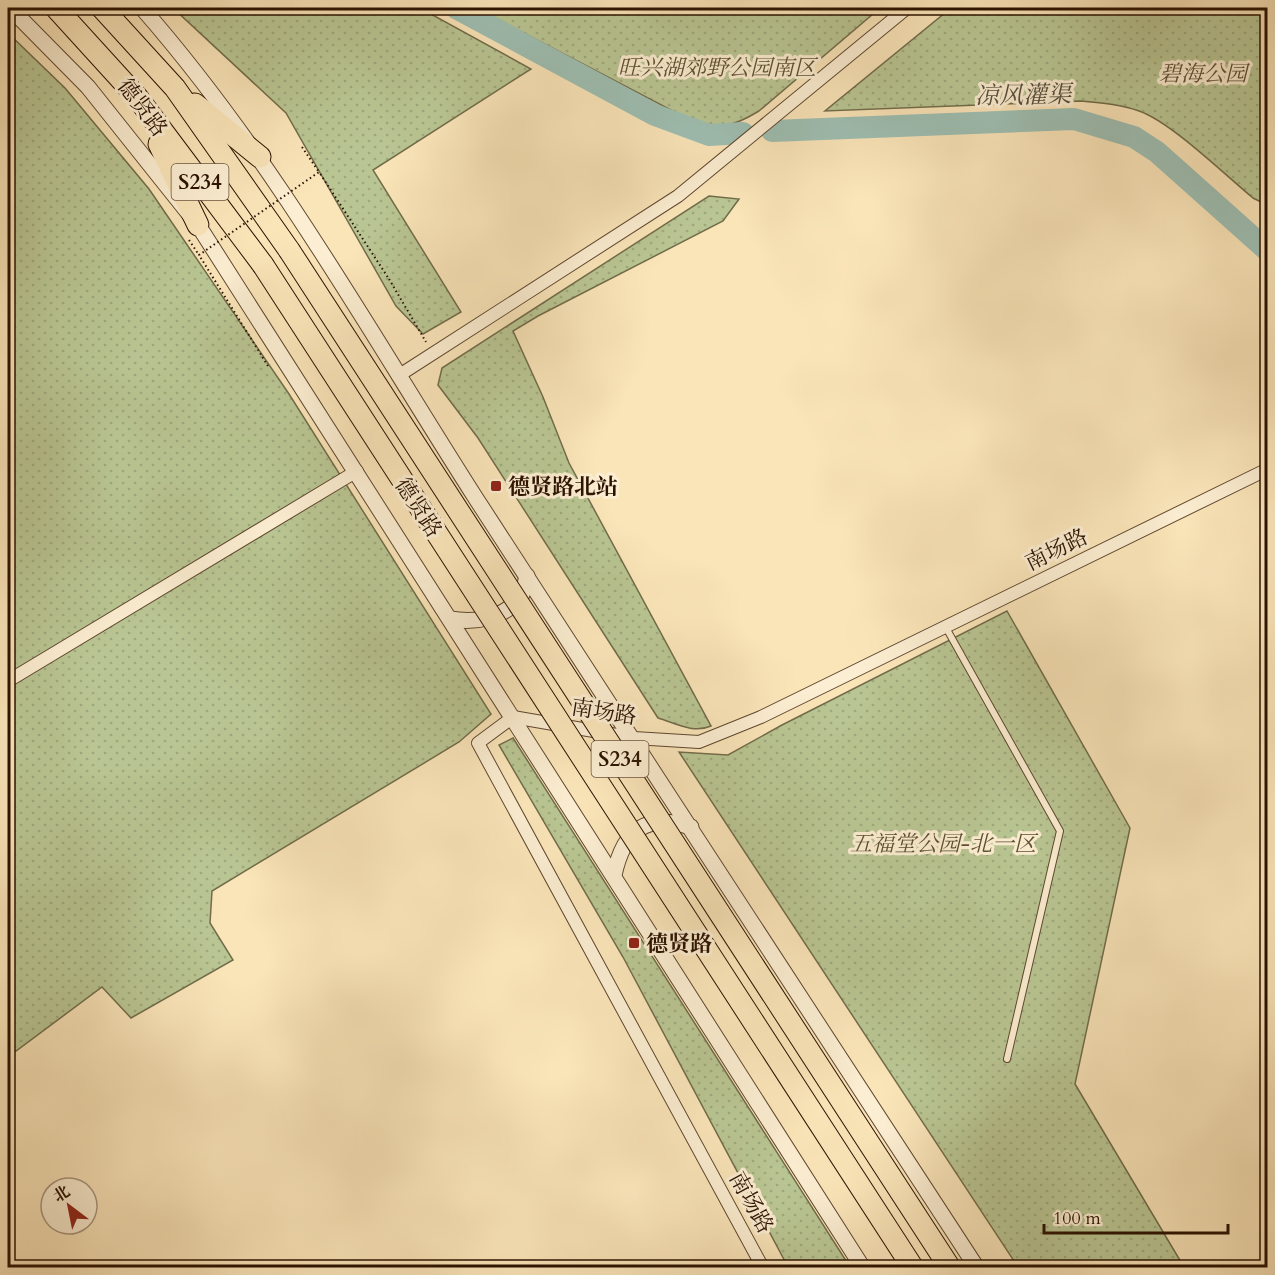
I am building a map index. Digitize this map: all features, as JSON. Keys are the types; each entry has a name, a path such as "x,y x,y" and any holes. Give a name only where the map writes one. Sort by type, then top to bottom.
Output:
{"highway":[{"name":"德贤路","path":"56,8 115,70 137,97 263,265 913,1268"},
{"name":"德贤路","path":"102,8 175,88 289,250 950,1268"},
{"path":"175,88 260,157"},
{"path":"137,97 193,231"}],"street":[{"name":"德贤路","path":"10,8 88,87 193,231 357,471 863,1268"},
{"path":"142,8 193,65 260,157 527,576 977,1268"},
{"path":"398,376 678,196 907,8"},
{"name":"南场路","path":"764,1268 478,743 513,717 634,738 699,742 761,717 1268,469"},
{"path":"8,681 357,471"},
{"path":"450,619 472,623 498,615 521,598 527,576"},
{"path":"614,875 619,854 628,837 648,825 669,820 691,827"}],"lane":[{"path":"945,626 1060,831 1007,1059"}],"path":[{"path":"302,147 319,172"},
{"path":"193,231 200,255"},
{"path":"389,279 426,342"}],"green space":[{"path":"173,8 420,8 531,69 373,170 461,312 423,334 396,306 286,113"},
{"name":"旺兴湖郊野公园南区","path":"476,8 880,8 759,111 732,124 717,126 688,119"},
{"name":"碧海公园","path":"951,8 1267,8 1267,205 1253,198 1198,150 1166,126 1152,117 1125,107 1080,101 825,111"},
{"path":"8,33 65,88 149,189 289,394 491,714 459,742 212,891 210,923 233,960 131,1018 102,987 8,1057"},
{"path":"709,196 739,199 723,221 513,331 543,397 569,463 711,726 698,729 658,718 478,438 438,385 442,368"},
{"name":"五福堂公园-北一区","path":"1007,611 1130,828 1075,1084 1184,1267 1018,1267 679,752 728,755 782,725"},
{"path":"513,738 850,1267 788,1267 623,957 499,745"}],"waterway":[{"path":"456,8 655,115 709,135 743,133"},
{"name":"凉风灌渠","path":"772,131 1074,119 1134,137 1157,152 1268,251"}],"place":[{"name":"德贤路北站","path":"496,486"},
{"name":"德贤路","path":"634,943"}]}
